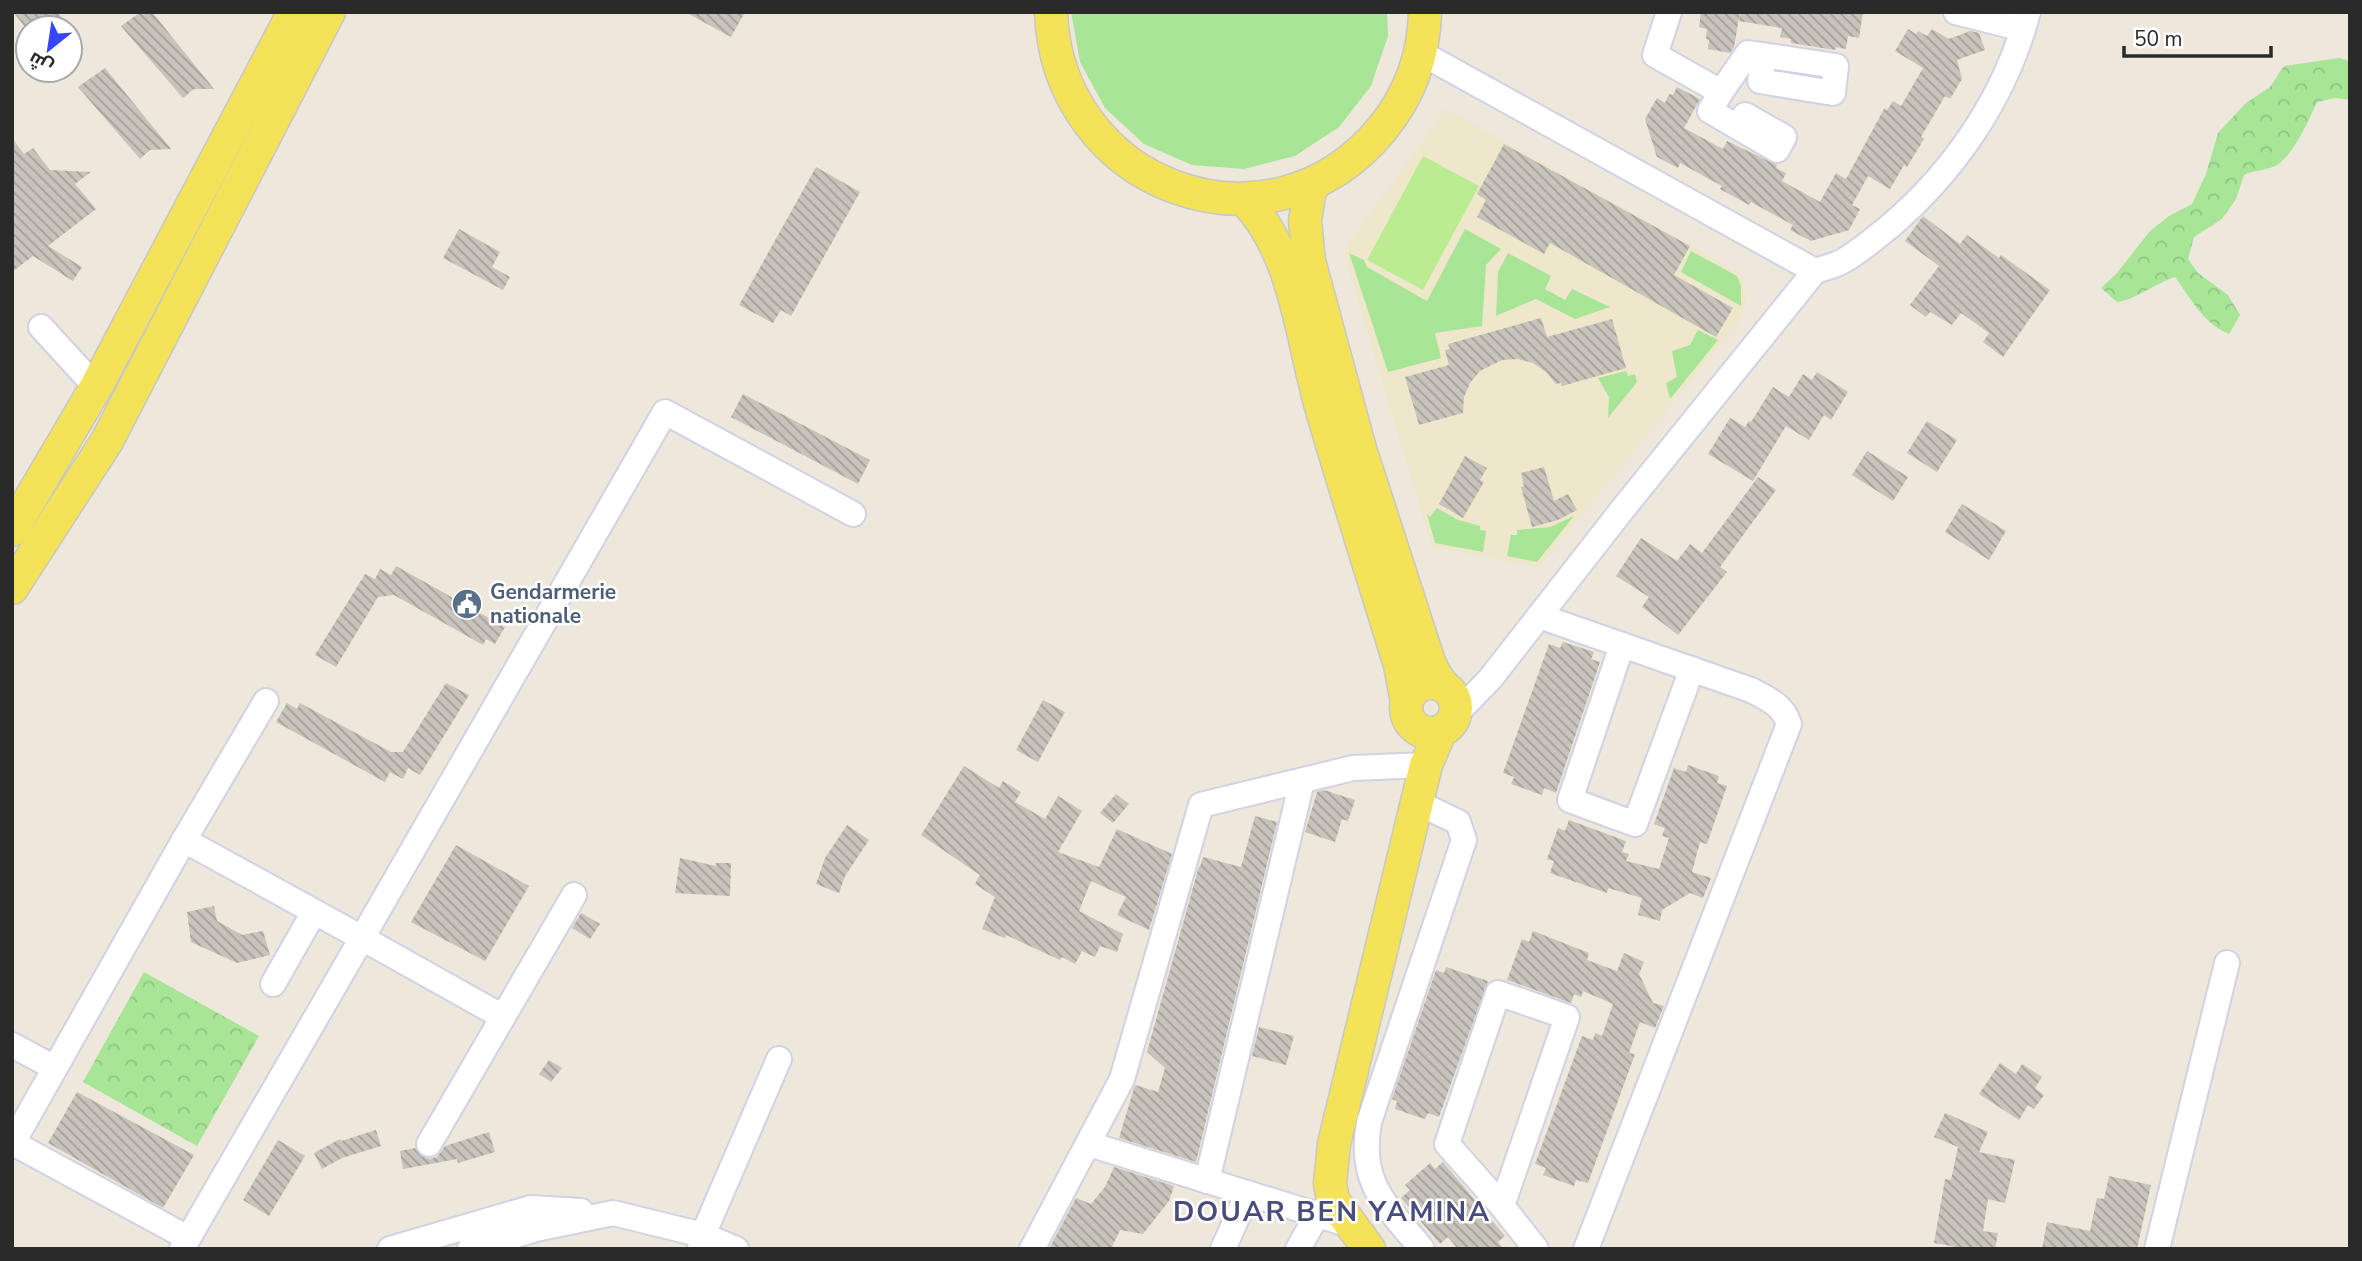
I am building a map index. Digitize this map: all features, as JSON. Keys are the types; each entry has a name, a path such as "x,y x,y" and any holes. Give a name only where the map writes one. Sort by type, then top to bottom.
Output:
{"main road":[{"path":"12,530 96,387 294,12"},
{"path":"12,588 107,441 329,12"},
{"path":"1051,12 1058,63 1069,92 1084,118 1104,142 1127,162 1154,179 1182,190 1213,197 1244,199 1280,194 1314,183 1363,152 1400,107 1421,53 1426,12"},
{"path":"1314,183 1309,194 1306,221 1309,261 1360,449 1434,673 1426,765 1419,803 1334,1144 1330,1183 1342,1222"},
{"path":"1244,199 1270,231 1287,271 1317,393 1400,665 1432,712"}],"street":[{"path":"1669,12 1655,55 1721,92"},
{"path":"1432,712 1490,679 1815,271 1841,262 1880,235 1948,168 1988,108 2009,66 2026,21 1956,12"},
{"path":"1421,53 1815,271"},
{"path":"1738,127 1710,111 1748,53 1764,56"},
{"path":"41,327 96,387"},
{"path":"266,701 12,1143 185,1244 665,412 853,514"},
{"path":"1539,616 1751,690 1779,705 1789,724 1586,1249"},
{"path":"1622,645 1570,800 1635,824 1692,669"},
{"path":"1032,1249 1122,1079 1201,805 1353,768 1426,765"},
{"path":"1207,1181 1302,781"},
{"path":"1419,803 1458,822 1464,839 1369,1122 1366,1156 1376,1192 1422,1249"},
{"path":"184,840 503,1017"},
{"path":"429,1144 574,895"},
{"path":"273,984 314,912"},
{"path":"2157,1249 2227,963"},
{"path":"1502,1206 1567,1017 1498,993 1447,1144 1536,1249"},
{"path":"12,1045 55,1068"},
{"path":"701,1242 779,1059"},
{"path":"1089,1144 1342,1222"},
{"path":"1223,1249 1248,1193"},
{"path":"390,1249 533,1218 613,1213 701,1242 736,1249"},
{"path":"470,1249 533,1218"},
{"path":"1298,1249 1342,1222"}],"shaded area":[{"path":"1446,109 1741,274 1744,282 1746,302 1739,321 1539,567 1432,547 1343,251"}],"green space":[{"path":"1071,12 1387,12 1388,36 1371,86 1339,127 1295,156 1244,169 1192,165 1144,144 1105,108 1080,62"},
{"path":"2339,58 2350,61 2350,100 2335,98 2317,102 2300,136 2283,160 2274,167 2244,175 2236,199 2222,219 2194,237 2188,259 2198,273 2228,295 2240,315 2229,334 2205,317 2175,277 2117,302 2101,288 2117,273 2150,231 2169,216 2192,204 2206,174 2218,133 2246,103 2270,87 2284,66"},
{"path":"1423,156 1479,186 1423,290 1367,260"},
{"path":"1465,229 1501,249 1486,265 1482,326 1435,333 1441,358 1388,372 1349,253 1364,260 1367,267 1427,301"},
{"path":"1691,251 1737,276 1741,286 1741,306 1681,272"},
{"path":"1508,253 1551,276 1545,289 1565,300 1572,289 1610,307 1575,319 1536,299 1496,316 1498,272"},
{"path":"1698,330 1718,340 1670,399 1666,383 1677,377 1672,351 1690,345"},
{"path":"1626,371 1628,376 1635,374 1637,382 1608,418 1609,397 1598,378"},
{"path":"1437,508 1486,531 1483,552 1435,543 1427,514 1430,517"},
{"path":"1574,516 1537,562 1507,556 1511,535 1517,535 1517,530 1550,527"},
{"path":"144,972 259,1036 197,1146 83,1082"}],"building":[{"path":"13,12 59,14 15,14"},
{"path":"141,12 152,12 214,89 194,89 183,98 121,26"},
{"path":"685,12 745,12 731,37"},
{"path":"1701,12 1740,12 1734,47 1730,53 1708,49 1707,29 1699,27"},
{"path":"1740,12 1863,12 1859,38 1848,36 1846,49 1836,47 1835,50 1791,43 1791,39 1780,37 1782,28 1739,21"},
{"path":"1908,29 1927,36 1932,29 1949,39 1970,31 1979,33 1985,50 1957,60 1962,79 1950,99 1945,96 1921,137 1924,139 1890,189 1868,176 1852,205 1860,209 1849,230 1811,241 1790,230 1793,225 1751,202 1749,205 1720,189 1722,186 1680,163 1678,168 1657,157 1645,119 1657,98 1665,103 1669,94 1673,95 1677,87 1700,99 1684,128 1723,149 1727,141 1777,165 1776,168 1786,173 1782,181 1820,202 1836,173 1846,179 1884,109 1887,110 1893,101 1901,106 1923,68 1895,51"},
{"path":"105,68 171,149 150,150 140,159 78,87"},
{"path":"12,138 24,154 33,148 50,170 91,172 75,184 96,209 48,246 82,267 73,281 33,256 12,272"},
{"path":"1504,144 1690,246 1674,275 1733,308 1716,337 1550,243 1544,254 1477,217 1486,200 1477,194"},
{"path":"816,167 860,192 791,316 781,310 773,323 739,305"},
{"path":"1923,216 1960,244 1967,235 1999,258 2001,255 2050,290 2003,357 1983,342 1989,333 1961,313 1952,325 1930,312 1926,317 1910,305 1939,266 1905,241"},
{"path":"459,229 500,252 492,267 510,277 503,290 443,258"},
{"path":"1541,318 1547,337 1612,319 1626,368 1562,386 1561,383 1556,384 1546,372 1533,363 1518,359 1502,360 1480,371 1470,383 1464,397 1463,413 1419,425 1405,377 1449,365 1445,350 1450,349 1448,344"},
{"path":"1817,372 1848,392 1831,420 1824,415 1809,440 1786,426 1753,481 1708,454 1730,418 1745,427 1773,387 1789,397 1803,374 1812,380"},
{"path":"743,394 870,460 858,484 731,417"},
{"path":"1927,421 1957,440 1937,472 1907,453"},
{"path":"1867,451 1908,477 1893,501 1852,475"},
{"path":"1465,456 1487,468 1480,480 1484,482 1463,518 1439,504"},
{"path":"1544,467 1554,501 1568,494 1577,510 1558,520 1532,527 1521,487 1524,486 1521,473"},
{"path":"1758,477 1776,490 1720,567 1727,572 1678,635 1642,607 1649,597 1616,576 1641,538 1677,561 1690,544 1702,553"},
{"path":"1962,504 2006,531 1989,560 1945,532"},
{"path":"396,566 505,627 495,644 486,639 483,645 394,595 378,597 336,667 315,655 365,574 375,579 380,569 391,575"},
{"path":"1563,642 1594,652 1591,659 1600,662 1556,793 1544,788 1542,795 1511,784 1514,777 1503,773 1549,644 1560,648"},
{"path":"446,683 469,695 420,775 408,768 403,779 390,772 385,782 276,722 287,703 297,709 300,703 391,752 403,752"},
{"path":"1043,700 1065,712 1038,762 1016,750"},
{"path":"1688,765 1719,776 1717,783 1727,786 1707,844 1700,842 1692,872 1711,878 1703,898 1690,893 1662,910 1660,921 1638,915 1642,898 1608,888 1607,893 1550,873 1554,861 1547,859 1558,828 1565,831 1569,820 1626,841 1622,852 1629,854 1626,861 1659,869 1669,838 1662,836 1665,828 1654,824 1674,768 1686,772"},
{"path":"964,766 999,788 1003,781 1021,792 1015,802 1045,819 1058,796 1082,811 1058,852 1099,867 1117,829 1172,854 1149,930 1117,915 1126,897 1091,881 1079,911 1123,934 1117,952 1100,946 1095,957 1082,951 1075,964 1062,957 1060,960 1006,935 1005,938 982,929 995,897 975,884 980,875 921,835"},
{"path":"1324,790 1355,800 1348,821 1342,819 1335,842 1305,832 1317,792"},
{"path":"1116,794 1129,804 1113,823 1100,813"},
{"path":"1255,816 1277,822 1196,1162 1119,1138 1135,1085 1158,1092 1165,1068 1147,1052 1199,866 1203,857 1241,867"},
{"path":"847,825 869,840 845,876 839,893 816,884 825,858"},
{"path":"456,845 529,886 485,961 411,922"},
{"path":"680,858 716,866 716,863 731,863 730,896 675,893"},
{"path":"214,906 217,921 242,935 263,931 270,955 237,963 191,942 187,912"},
{"path":"581,913 600,924 590,939 572,928"},
{"path":"1533,931 1589,953 1587,960 1617,971 1624,953 1644,962 1639,974 1653,1003 1664,1006 1655,1028 1640,1022 1629,1053 1635,1054 1588,1183 1576,1180 1574,1186 1543,1175 1546,1168 1535,1164 1582,1036 1593,1040 1595,1033 1602,1036 1613,1004 1583,991 1581,997 1574,994 1571,1003 1507,980 1522,939 1529,942"},
{"path":"1446,967 1488,981 1439,1117 1428,1113 1425,1119 1395,1109 1397,1101 1392,1099 1436,970 1444,973"},
{"path":"1259,1027 1294,1036 1286,1065 1252,1056"},
{"path":"549,1060 562,1068 551,1082 539,1074"},
{"path":"2000,1063 2016,1074 2022,1064 2042,1077 2035,1088 2044,1095 2034,1109 2028,1105 2019,1120 1979,1094"},
{"path":"77,1092 194,1155 163,1208 48,1143"},
{"path":"1945,1113 1988,1132 1979,1152 2015,1160 2005,1203 1988,1199 1983,1231 1998,1233 1995,1249 1967,1249 1934,1243 1945,1179 1951,1180 1958,1147 1934,1137"},
{"path":"376,1130 381,1146 342,1158 322,1169 314,1153 340,1139 341,1141"},
{"path":"489,1132 495,1152 458,1163 457,1159 403,1169 400,1151 415,1148 421,1156 430,1159 437,1157 445,1146"},
{"path":"278,1140 305,1156 269,1216 243,1200"},
{"path":"1443,1162 1505,1236 1498,1242 1504,1249 1458,1249 1448,1237 1440,1244 1401,1198 1410,1190 1405,1185 1430,1163 1435,1169"},
{"path":"1114,1167 1174,1186 1169,1201 1143,1234 1120,1230 1111,1249 1049,1249 1076,1198 1091,1204 1105,1187"},
{"path":"2109,1176 2151,1185 2137,1249 2042,1249 2047,1222 2090,1231 2097,1198 2104,1199"}],"place":[{"name":"Gendarmerie nationale","path":"467,604"}],"district":[{"name":"DOUAR BEN YAMINA","path":"1332,1211"}]}
